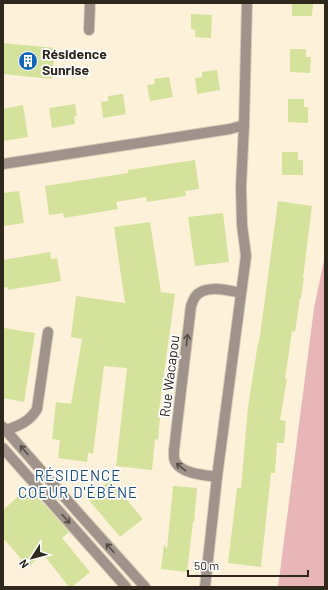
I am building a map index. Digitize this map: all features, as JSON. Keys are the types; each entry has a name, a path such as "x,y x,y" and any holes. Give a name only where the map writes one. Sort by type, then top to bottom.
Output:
{"street":[{"path":"89,30 90,3"},
{"path":"205,587 246,256 242,225 241,187 248,3"},
{"path":"3,164 244,126"},
{"name":"Rue Wacapou","path":"218,478 187,472 176,464 174,458 190,314 194,298 201,292 208,290 225,290 241,293"},
{"path":"4,428 19,426 32,417 37,410 48,332"},
{"path":"4,428 145,587"},
{"path":"3,448 126,587"},
{"path":"117,576 127,567"}],"shaded area":[{"path":"325,255 325,587 278,587 314,308"}],"building":[{"path":"292,3 313,3 312,16 292,16"},
{"path":"191,14 212,15 211,38 195,37 195,30 191,29"},
{"name":"Résidence Sunrise","path":"3,43 55,48 52,79 3,74"},
{"path":"290,49 306,49 306,57 311,57 310,73 290,72"},
{"path":"217,70 220,90 197,94 195,78 202,77 202,72"},
{"path":"169,77 173,97 150,101 147,85 155,84 154,79"},
{"path":"123,94 126,114 103,118 101,102 108,101 108,96"},
{"path":"288,99 304,99 304,107 308,107 308,123 288,122"},
{"path":"75,104 77,116 74,116 75,124 52,128 49,108"},
{"path":"23,105 28,137 3,141 3,109"},
{"path":"282,152 298,152 298,160 303,160 303,175 282,175"},
{"path":"195,160 199,189 185,191 186,196 147,202 146,197 116,202 118,209 64,218 63,213 49,215 45,186 128,173 128,170"},
{"path":"19,191 24,223 3,226 3,193"},
{"path":"278,201 312,206 304,278 295,332 292,331 285,379 287,379 280,420 286,421 284,443 277,443 275,473 271,473 261,567 228,563 237,488 241,488 248,407 259,343"},
{"path":"223,213 229,262 195,266 188,217"},
{"path":"150,222 161,292 175,294 158,418 160,418 158,440 155,439 152,470 116,466 127,368 104,366 93,454 88,453 87,462 58,458 60,440 52,439 56,402 71,404 82,339 71,337 76,296 125,303 114,227"},
{"path":"50,252 51,259 57,258 61,281 8,290 8,287 3,288 3,260"},
{"path":"4,328 35,333 24,402 3,398"},
{"path":"110,480 143,519 120,537 88,499"},
{"path":"173,486 197,488 187,572 161,569 164,544 167,549"},
{"path":"29,487 69,532 62,538 90,572 72,587 69,587 43,554 28,567 3,538 3,510"}],"place":[{"name":"Résidence Sunrise","path":"28,61"}],"district":[{"name":"RÉSIDENCE COEUR D'ÉBÈNE","path":"78,484"}]}
